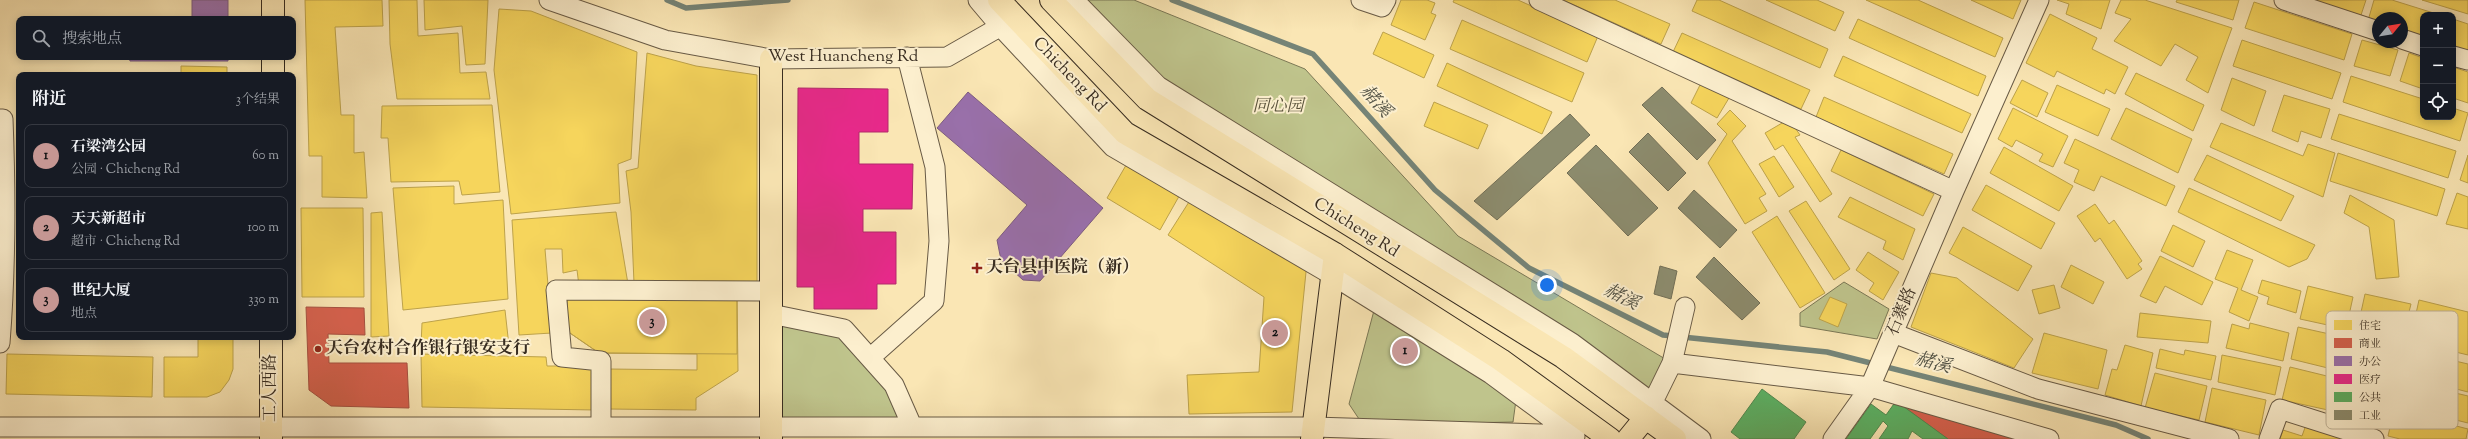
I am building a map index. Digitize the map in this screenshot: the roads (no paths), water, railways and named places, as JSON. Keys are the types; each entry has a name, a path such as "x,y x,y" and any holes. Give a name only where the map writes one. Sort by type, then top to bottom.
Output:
{"main road":[{"path":"273,0 273,16"},
{"name":"Chicheng Rd","path":"998,0 1007,22 1125,133 1333,264 1501,360 1610,439"},
{"name":"Chicheng Rd","path":"1051,0 1147,99 1649,409 1675,439"},
{"path":"771,59 771,433"},
{"path":"273,60 273,72"},
{"path":"1313,433 1333,264"},
{"name":"工人西路","path":"271,340 271,432"},
{"path":"1628,439 1649,409"}],"street":[{"name":"West Huancheng Rd","path":"549,0 665,40 771,59 947,57 1007,22"},
{"path":"978,0 1007,22"},
{"path":"1074,0 1158,86 1572,343 1649,409 1701,439"},
{"path":"1361,0 1382,7 1386,0"},
{"path":"1539,0 1954,191"},
{"name":"石寨路","path":"1833,439 1870,387 1954,191 2039,0"},
{"path":"2284,0 2372,29"},
{"path":"2408,41 2420,45"},
{"path":"870,358 934,301 939,241 935,167 907,57"},
{"path":"2456,57 2468,60"},
{"path":"0,119 3,119 6,199 5,282 0,343"},
{"path":"1333,264 1491,374 1576,437"},
{"path":"601,427 601,360 562,357 556,290 771,291"},
{"path":"1649,409 1672,363 1685,307"},
{"path":"771,314 844,329 894,385 912,426"},
{"path":"1893,333 2038,389 2228,439"},
{"path":"1672,363 1870,387 2049,439"},
{"path":"2269,439 2280,409 2326,424"},
{"path":"0,427 271,432 601,427 771,433 912,426 1576,437"},
{"path":"2343,429 2374,439"}],"waterway":[{"name":"赭溪","path":"667,0 686,8 788,0"},
{"name":"赭溪","path":"1172,0 1313,54 1435,190 1529,268 1663,335 1827,352 2116,425 2148,439"}],"place":[{"name":"天台县中医院（新）","path":"977,268"},
{"name":"世纪大厦","path":"652,322"},
{"name":"天天新超市","path":"1275,333"},
{"name":"天台农村合作银行银安支行","path":"318,349"},
{"name":"石梁湾公园","path":"1405,351"}],"park label":[{"name":"同心园","path":"1278,107"}]}
